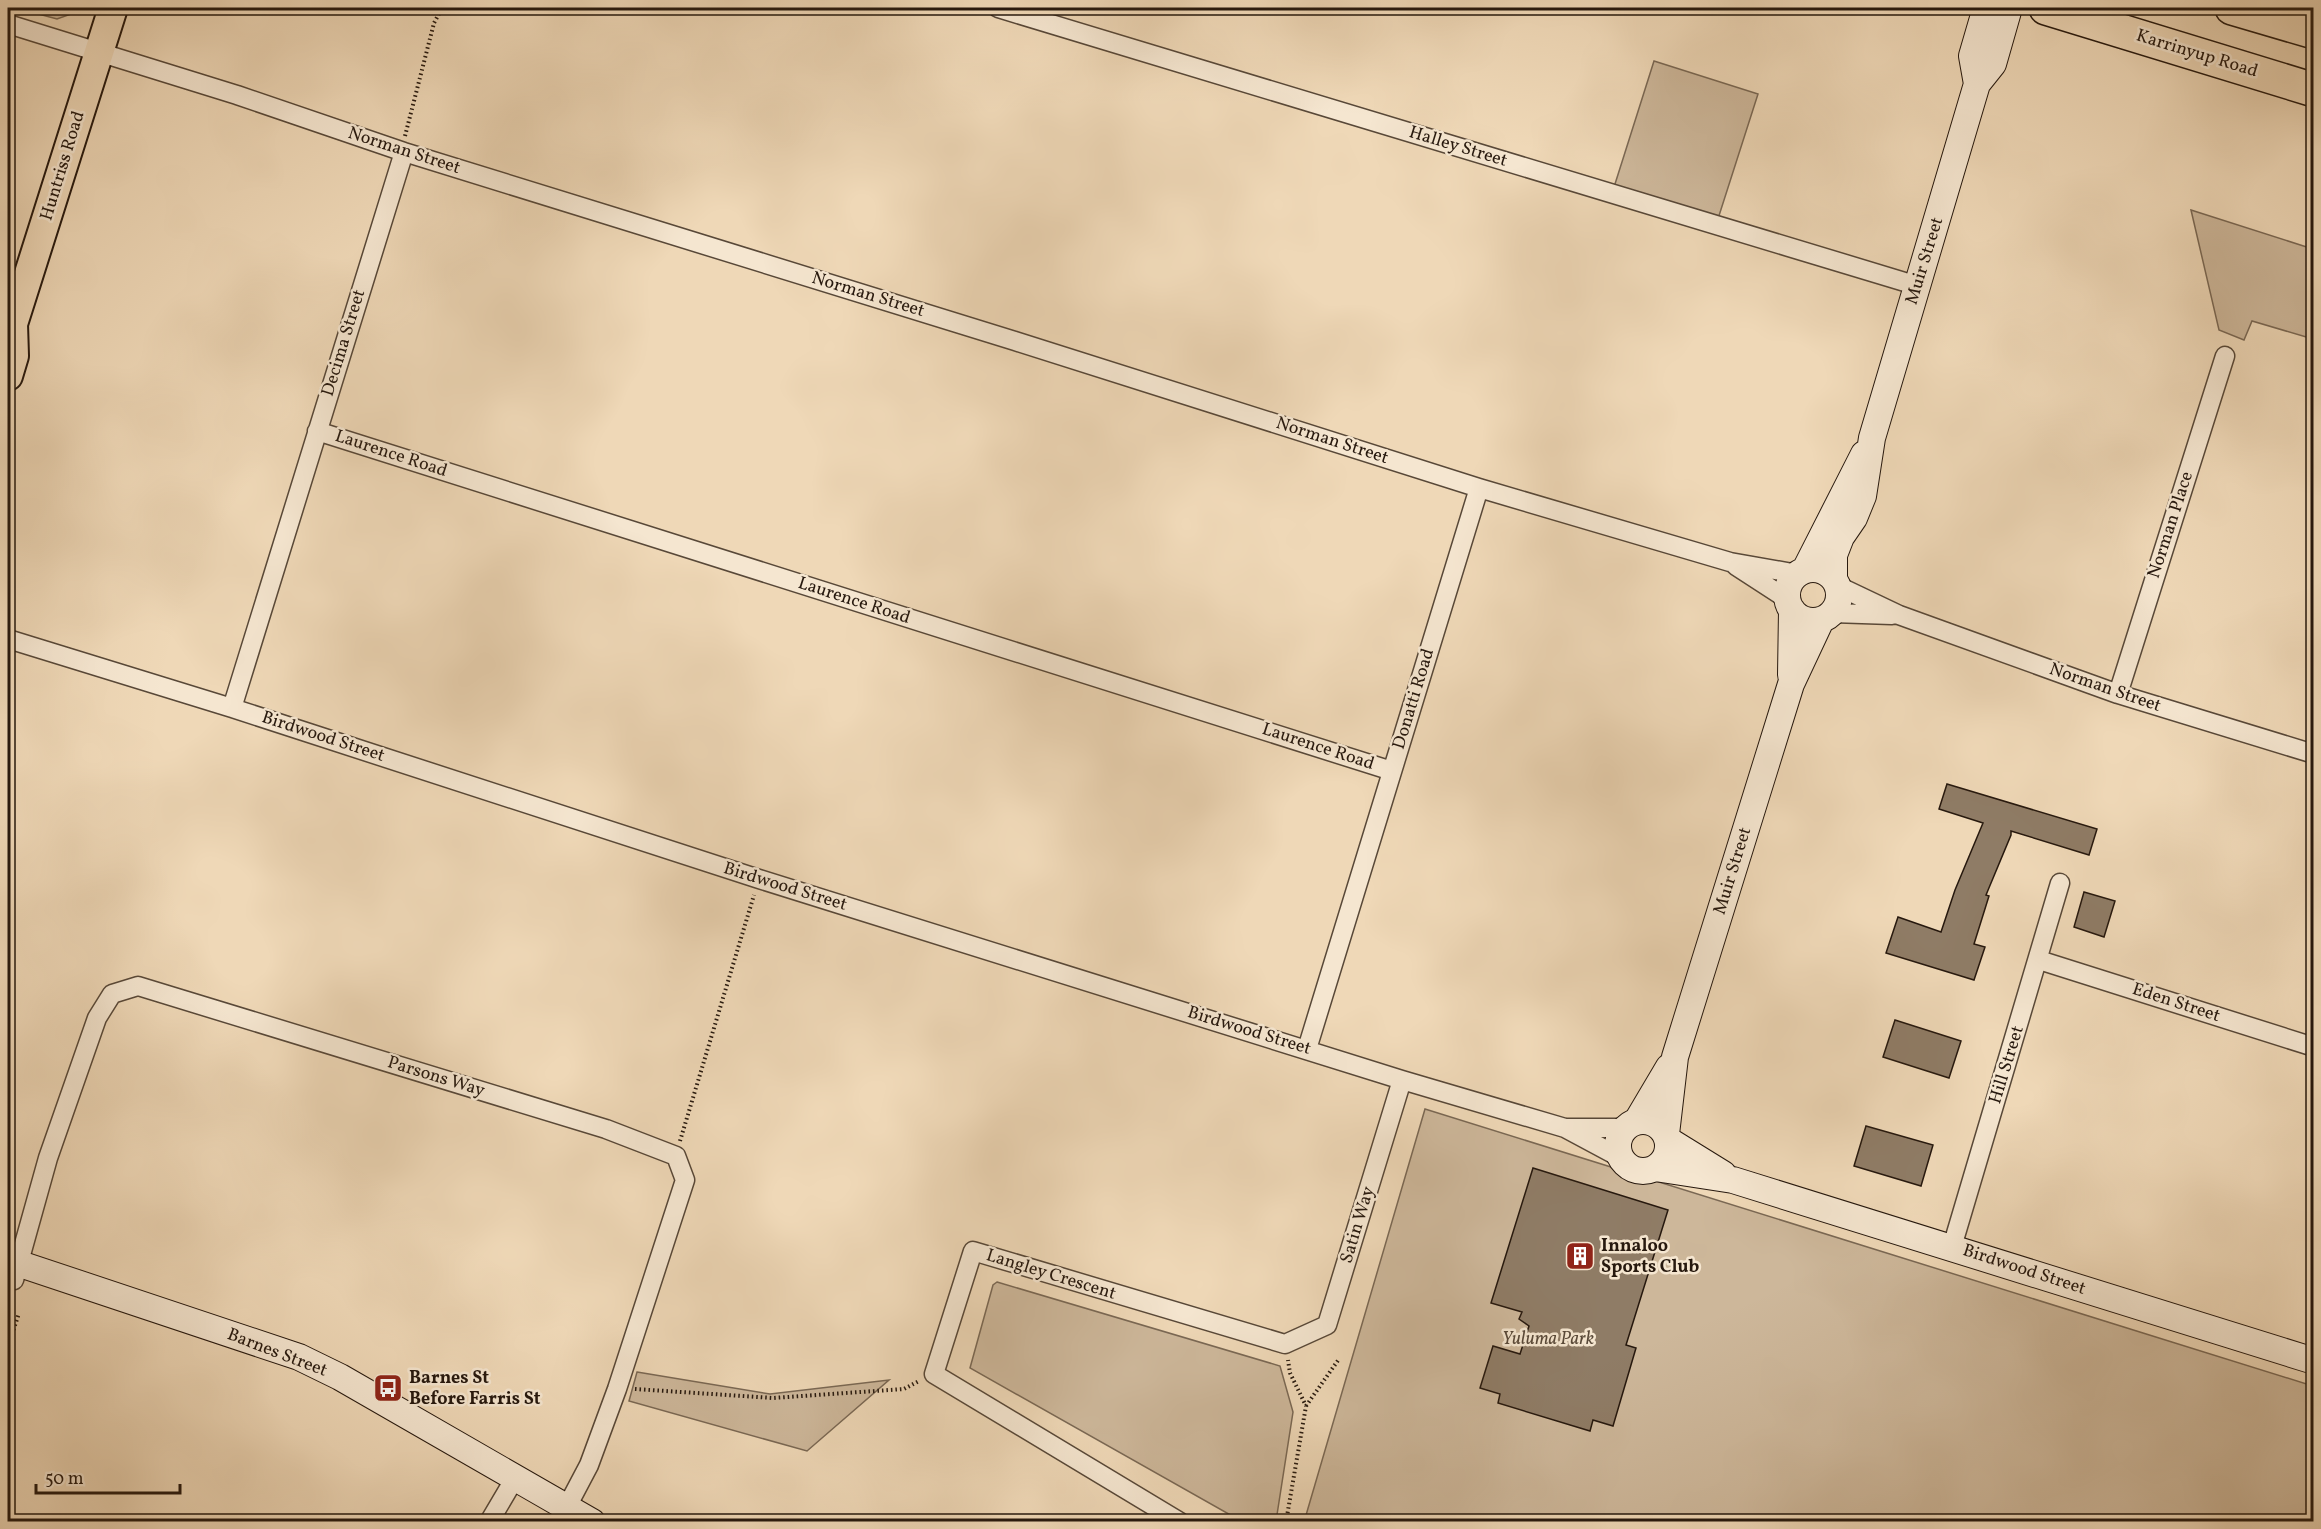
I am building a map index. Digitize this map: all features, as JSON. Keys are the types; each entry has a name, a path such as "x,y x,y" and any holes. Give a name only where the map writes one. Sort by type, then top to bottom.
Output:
{"highway":[{"name":"Karrinyup Road","path":"2046,8 2313,90"},
{"path":"2232,8 2313,32"}],"main road":[{"name":"Huntriss Road","path":"8,376 14,356 9,326 113,8"}],"street":[{"name":"Halley Street","path":"998,8 1918,286"},
{"name":"Muir Street","path":"1977,84 1972,56 1986,8"},
{"name":"Muir Street","path":"1836,582 1834,555 1863,496 1872,438 1977,84 1993,64 2009,8"},
{"name":"Norman Street","path":"8,24 237,95 404,152 1479,488 1730,562 1802,572"},
{"name":"Decima Street","path":"232,708 404,152"},
{"name":"Norman Place","path":"2118,694 2225,356"},
{"name":"Laurence Road","path":"317,431 1392,771"},
{"name":"Muir Street","path":"1802,572 1872,438"},
{"name":"Donatti Road","path":"1307,1049 1479,488"},
{"name":"Norman Street","path":"1730,562 1790,605"},
{"path":"1822,570 1836,582 1839,601 1827,616 1802,618 1790,605 1789,585 1802,572 1822,570"},
{"name":"Norman Street","path":"1836,582 1899,615 2118,694 2313,754"},
{"name":"Muir Street","path":"1790,605 1791,684"},
{"name":"Norman Street","path":"1827,616 1899,615"},
{"name":"Muir Street","path":"1667,1137 1675,1057 1791,684 1827,616"},
{"name":"Birdwood Street","path":"8,639 232,708 759,879 1402,1080 1565,1128 1621,1158"},
{"name":"Hill Street","path":"1952,1247 2060,883"},
{"name":"Eden Street","path":"2039,960 2313,1047"},
{"name":"Parsons Way","path":"12,1270 97,1018 112,994 138,986 606,1129 676,1156"},
{"name":"Muir Street","path":"1632,1125 1675,1057"},
{"name":"Satin Way","path":"1286,1344 1327,1325 1402,1080"},
{"path":"1650,1122 1667,1137 1667,1153 1655,1168 1636,1170 1621,1158 1618,1145 1622,1132 1632,1125 1650,1122"},
{"name":"Birdwood Street","path":"1565,1128 1632,1125"},
{"name":"Birdwood Street","path":"1667,1137 1734,1180"},
{"path":"563,1516 589,1465 617,1389 685,1180 676,1156"},
{"name":"Birdwood Street","path":"1655,1168 1734,1180 2313,1361"},
{"name":"Langley Crescent","path":"934,1374 973,1251 1286,1344"},
{"name":"Barnes Street","path":"12,1270 294,1373 330,1389 511,1485 563,1516 592,1521"},
{"path":"934,1374 1180,1521"},
{"path":"489,1521 511,1485"}],"path":[{"path":"404,152 406,128 434,23 442,8"},
{"path":"676,1156 759,879"},
{"path":"8,1347 19,1313"},
{"path":"1286,1344 1290,1373 1306,1406"},
{"path":"1286,1521 1306,1406 1339,1359"},
{"path":"617,1389 656,1389 773,1398 904,1389 934,1374"}],"green space":[{"path":"16,8 79,8 77,12 57,19"},
{"path":"1654,61 1758,94 1716,225 1618,190 1615,184"},
{"path":"2191,210 2313,249 2313,339 2252,321 2244,340 2219,330"},
{"name":"Yuluma Park","path":"1425,1109 2313,1386 2313,1521 1304,1522"},
{"path":"997,1282 1280,1366 1293,1412 1276,1521 1241,1521 970,1368 993,1285"},
{"path":"637,1372 770,1394 889,1380 807,1451 629,1401"}],"building":[{"path":"1947,784 2097,829 2089,855 2011,831 1986,895 1989,896 1974,944 1985,947 1974,980 1886,953 1898,917 1941,932 1955,890 1983,823 1939,809"},
{"path":"2084,892 2115,901 2104,937 2074,927"},
{"path":"1895,1020 1961,1041 1949,1078 1883,1057"},
{"path":"1866,1126 1933,1145 1921,1186 1854,1166"},
{"name":"Innaloo Sports Club","path":"1533,1168 1668,1210 1626,1345 1636,1348 1613,1426 1593,1420 1590,1431 1498,1403 1500,1394 1480,1388 1493,1346 1520,1354 1529,1326 1519,1319 1522,1312 1491,1303"}],"place":[{"name":"Innaloo Sports Club","path":"1580,1256"},
{"name":"Barnes St Before Farris St","path":"388,1388"}]}
